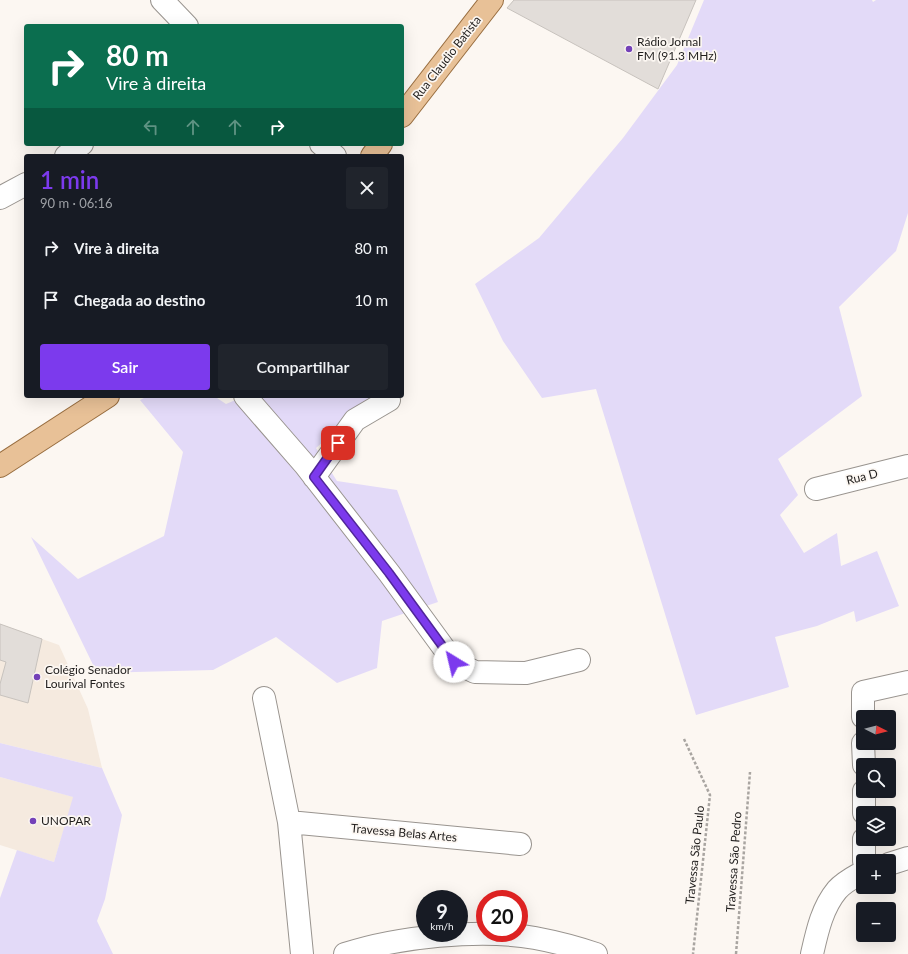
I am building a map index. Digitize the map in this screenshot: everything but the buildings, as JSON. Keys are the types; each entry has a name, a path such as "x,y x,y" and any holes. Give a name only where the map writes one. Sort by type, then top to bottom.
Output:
{"main road":[{"name":"Rua Claudio Batista","path":"404,113 492,0"},
{"path":"0,466 105,398"}],"street":[{"path":"162,0 185,24"},
{"path":"69,154 79,146"},
{"path":"323,146 333,154"},
{"path":"0,198 24,185"},
{"path":"247,398 314,477 389,573 454,662 475,672 526,673 579,660"},
{"path":"314,477 355,420 389,400"},
{"name":"Rua D","path":"816,489 908,466"},
{"path":"863,710 863,692 908,682"},
{"path":"264,698 289,822 302,954"},
{"name":"Travessa Belas Artes","path":"289,822 520,844"},
{"path":"896,862 908,858"},
{"path":"812,954 818,925 829,903 837,890 856,877"},
{"path":"345,954 419,938 469,934 491,934 534,938 579,948 596,954"}],"path":[{"name":"Travessa São Paulo","path":"684,739 710,795 693,954"},
{"name":"Travessa São Pedro","path":"736,954 750,772"}],"shaded area":[{"path":"704,0 872,0 873,2 876,0 908,0 908,213 896,251 839,307 862,396 778,459 798,495 780,515 804,553 837,533 841,566 877,551 899,606 856,622 854,611 817,626 775,637 789,687 696,715 596,389 542,398 503,341 475,284 539,238 623,138 677,65"},
{"path":"144,398 217,398 226,404 240,398 374,398 316,448 337,481 397,490 438,602 382,621 377,668 337,683 276,637 213,670 97,673 31,537 78,579 164,536 183,452 140,400"},
{"name":"Colégio Senador Lourival Fontes","path":"0,624 59,645 88,709 102,768 0,743"},
{"path":"0,743 102,768 122,815 105,899 97,921 113,954 0,954 0,898 17,850 54,862 73,797 0,777"},
{"name":"UNOPAR","path":"0,777 74,797 54,862 0,845"}],"place":[{"name":"Rádio Jornal FM (91.3 MHz)","path":"629,49"},
{"name":"Colégio Senador Lourival Fontes","path":"37,677"},
{"name":"UNOPAR","path":"33,821"}],"route":[{"path":"338,443 314,477 389,573 454,662"}]}
